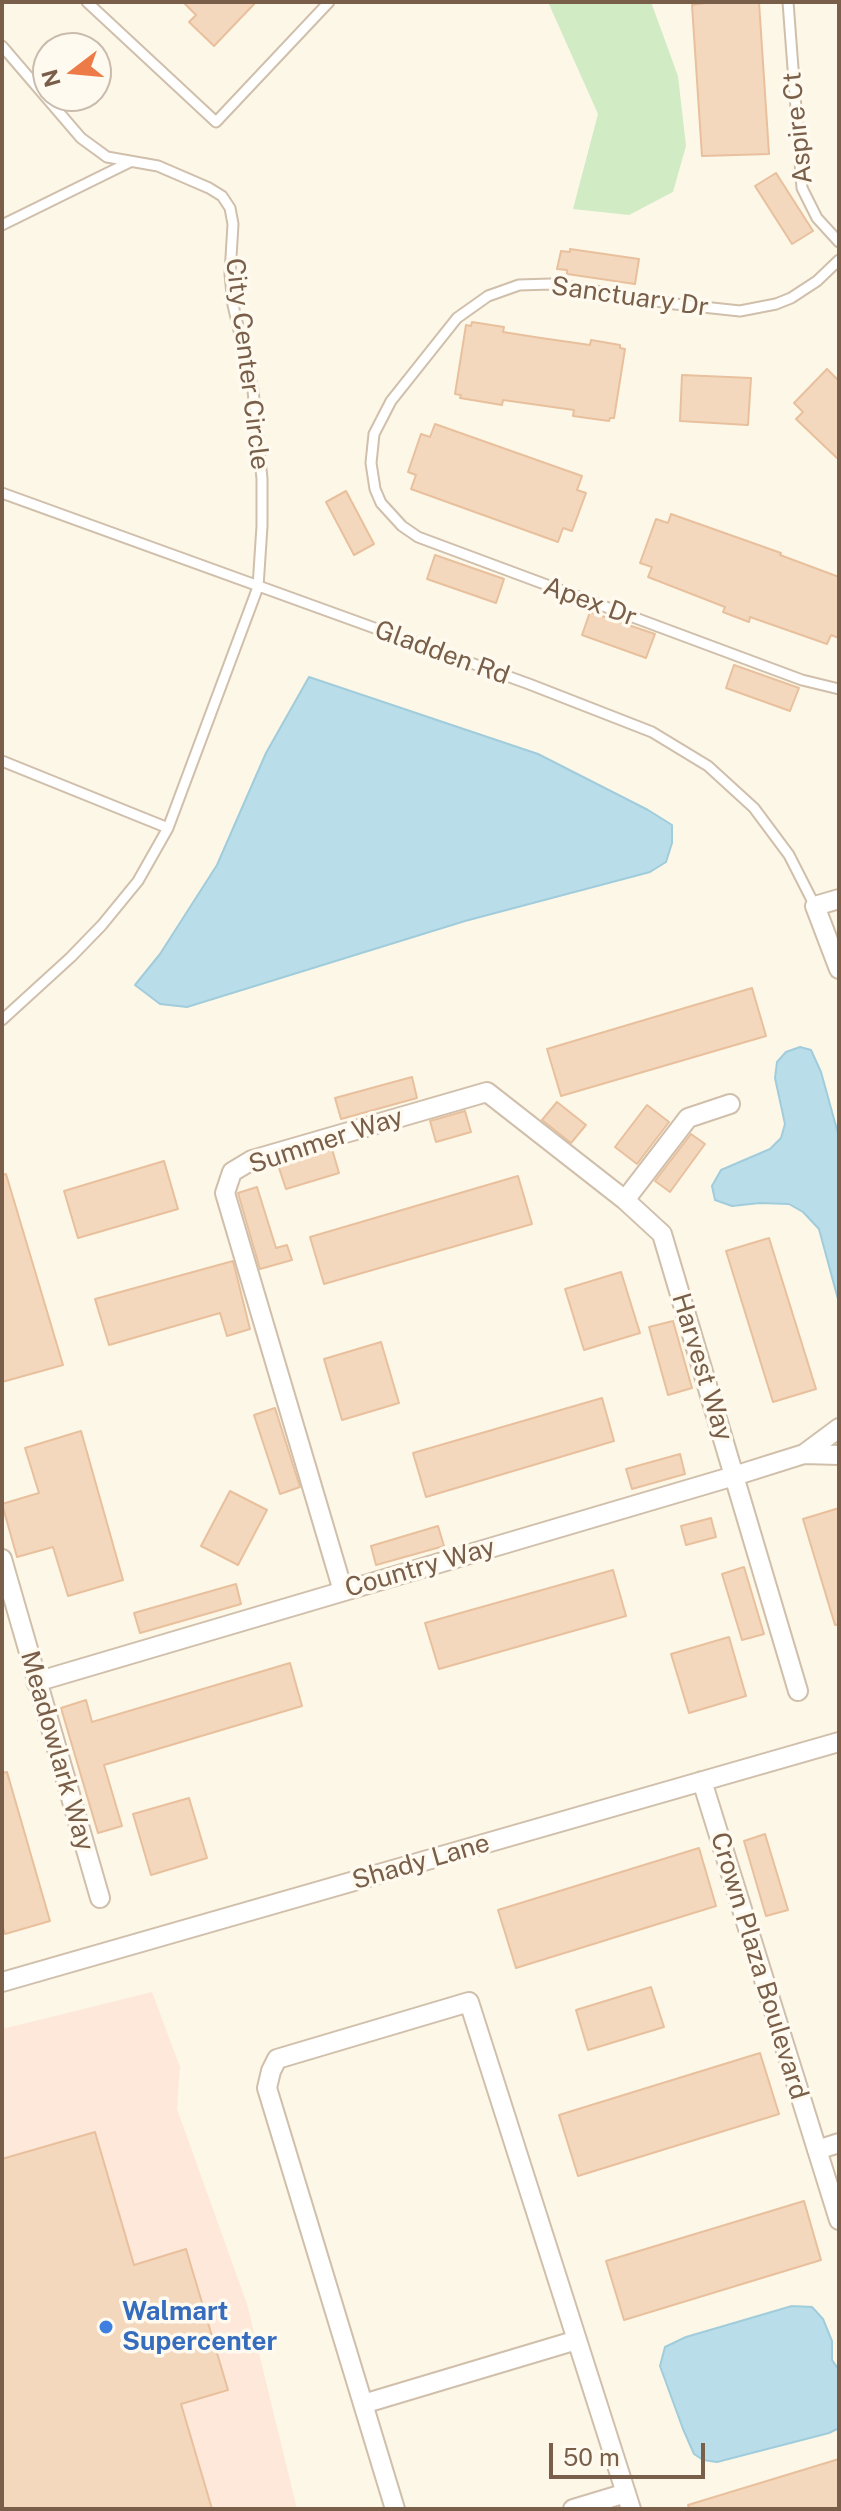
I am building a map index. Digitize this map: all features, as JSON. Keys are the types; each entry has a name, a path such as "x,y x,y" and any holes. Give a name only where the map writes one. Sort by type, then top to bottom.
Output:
{"street":[{"path":"839,899 815,906 839,969"},
{"name":"Summer Way","path":"343,1591 225,1193 232,1172 252,1160 487,1092 625,1200"},
{"path":"625,1200 688,1118 730,1104"},
{"name":"Harvest Way","path":"625,1200 662,1234 798,1691"},
{"path":"804,1454 839,1428"},
{"path":"804,1454 839,1455"},
{"name":"Country Way","path":"36,1682 804,1454"},
{"name":"Meadowlark Way","path":"2,1559 100,1898"},
{"name":"Shady Lane","path":"2,1982 839,1742"},
{"name":"Crown Plaza Boulevard","path":"702,1781 839,2220"},
{"path":"395,2509 267,2088 277,2059 469,2002 629,2501 573,2509"},
{"path":"817,2150 839,2143"},
{"path":"363,2404 577,2340"}],"lane":[{"path":"87,2 216,122 329,2"},
{"name":"Aspire Ct","path":"788,2 802,188 817,218 839,242"},
{"name":"City Center Circle","path":"2,46 81,138 107,157 158,166 209,188 222,196 230,208 233,224 230,274 233,305 253,390 262,479 258,587 168,828 138,881 102,925 2,1020"},
{"path":"2,225 130,162"},
{"name":"Sanctuary Dr","path":"372,476 374,434 391,401 457,318 488,296 519,285 551,284 691,307 740,311 791,298 817,281 839,260"},
{"name":"Apex Dr","path":"372,476 381,503 390,515 426,541 802,680 839,689"},
{"name":"Gladden Rd","path":"2,493 622,719 681,748 708,766 754,808 789,855 815,906"},
{"path":"2,761 168,828"}],"shaded area":[{"path":"152,1992 180,2067 177,2109 247,2304 297,2509 2,2509 2,2029"}],"green space":[{"path":"548,2 651,2 678,76 686,146 673,192 629,215 573,209 598,114"}],"water":[{"path":"309,677 538,754 648,810 672,825 672,843 666,862 650,872 465,921 187,1007 160,1004 135,985 160,954 217,865 266,753"},
{"path":"800,1047 811,1050 821,1072 839,1137 839,1303 819,1229 803,1212 789,1204 732,1206 715,1200 712,1186 721,1170 770,1149 781,1138 785,1124 775,1078 777,1062 786,1052"},
{"path":"792,2306 812,2307 823,2319 832,2341 832,2360 839,2370 839,2428 717,2462 703,2460 694,2454 660,2366 665,2347 686,2337"}],"building":[{"path":"183,2 256,2 214,46 189,22 196,15"},
{"path":"759,2 769,154 702,156 692,5"},
{"path":"776,173 813,231 792,244 755,186"},
{"path":"570,249 639,259 635,284 567,274 567,270 557,269 561,251 570,252"},
{"path":"472,322 504,327 503,332 541,338 590,345 591,340 620,345 625,349 614,418 609,421 573,416 574,410 503,400 502,405 460,398 461,395 455,394 466,325 471,326"},
{"path":"827,369 839,381 839,460 796,419 803,412 794,403"},
{"path":"682,375 751,378 748,425 680,421"},
{"path":"435,424 582,476 577,490 586,493 572,531 563,528 558,542 411,489 416,475 408,472 421,434 430,437"},
{"path":"346,491 374,544 354,555 326,502"},
{"path":"671,514 839,577 839,638 831,635 827,644 750,617 749,622 723,612 725,607 648,577 652,567 640,563 656,519 668,523"},
{"path":"435,555 504,579 496,603 427,579"},
{"path":"590,612 655,634 646,658 582,635"},
{"path":"734,665 799,688 790,711 726,688"},
{"path":"752,988 766,1036 561,1096 547,1049"},
{"path":"412,1077 417,1098 341,1119 335,1098"},
{"path":"557,1102 586,1125 571,1143 542,1120"},
{"path":"647,1105 669,1122 637,1164 615,1147"},
{"path":"465,1111 471,1132 436,1142 430,1121"},
{"path":"691,1134 705,1144 670,1192 655,1181"},
{"path":"332,1149 339,1173 286,1189 278,1165"},
{"path":"164,1161 178,1209 78,1238 64,1191"},
{"path":"6,1174 63,1365 2,1382 2,1175"},
{"path":"518,1176 532,1224 324,1284 310,1237"},
{"path":"257,1187 276,1248 287,1245 292,1260 260,1269 238,1193"},
{"path":"769,1238 816,1389 773,1402 726,1251"},
{"path":"233,1261 250,1329 227,1336 220,1313 109,1345 95,1299"},
{"path":"621,1272 640,1333 584,1350 565,1289"},
{"path":"673,1321 692,1388 668,1395 649,1327"},
{"path":"381,1342 399,1403 342,1420 324,1359"},
{"path":"602,1398 614,1441 426,1497 413,1453"},
{"path":"275,1408 300,1487 280,1494 254,1415"},
{"path":"81,1431 123,1580 68,1596 53,1547 17,1557 2,1504 39,1493 25,1448"},
{"path":"680,1454 685,1474 632,1489 626,1469"},
{"path":"230,1491 267,1510 238,1565 201,1546"},
{"path":"839,1508 839,1624 835,1625 803,1519"},
{"path":"711,1518 716,1537 686,1545 681,1526"},
{"path":"438,1526 444,1546 376,1565 371,1546"},
{"path":"744,1567 764,1634 742,1640 722,1574"},
{"path":"613,1570 626,1616 439,1669 425,1623"},
{"path":"236,1584 241,1604 140,1633 134,1613"},
{"path":"729,1637 746,1696 689,1713 671,1654"},
{"path":"290,1663 302,1706 104,1765 122,1826 98,1833 61,1708 86,1700 92,1722"},
{"path":"7,1772 50,1921 5,1934 2,1924 2,1773"},
{"path":"189,1798 207,1858 151,1875 133,1814"},
{"path":"765,1834 788,1910 766,1916 744,1841"},
{"path":"699,1848 716,1906 516,1968 498,1910"},
{"path":"651,1987 664,2027 588,2050 576,2010"},
{"path":"760,2053 779,2114 578,2176 559,2115"},
{"name":"Walmart Supercenter","path":"95,2132 134,2265 186,2249 228,2390 181,2404 212,2509 2,2509 2,2159"},
{"path":"804,2201 821,2260 624,2320 606,2261"},
{"path":"839,2459 839,2509 689,2509 688,2505"}],"place":[{"name":"Walmart Supercenter","path":"106,2327"}]}
